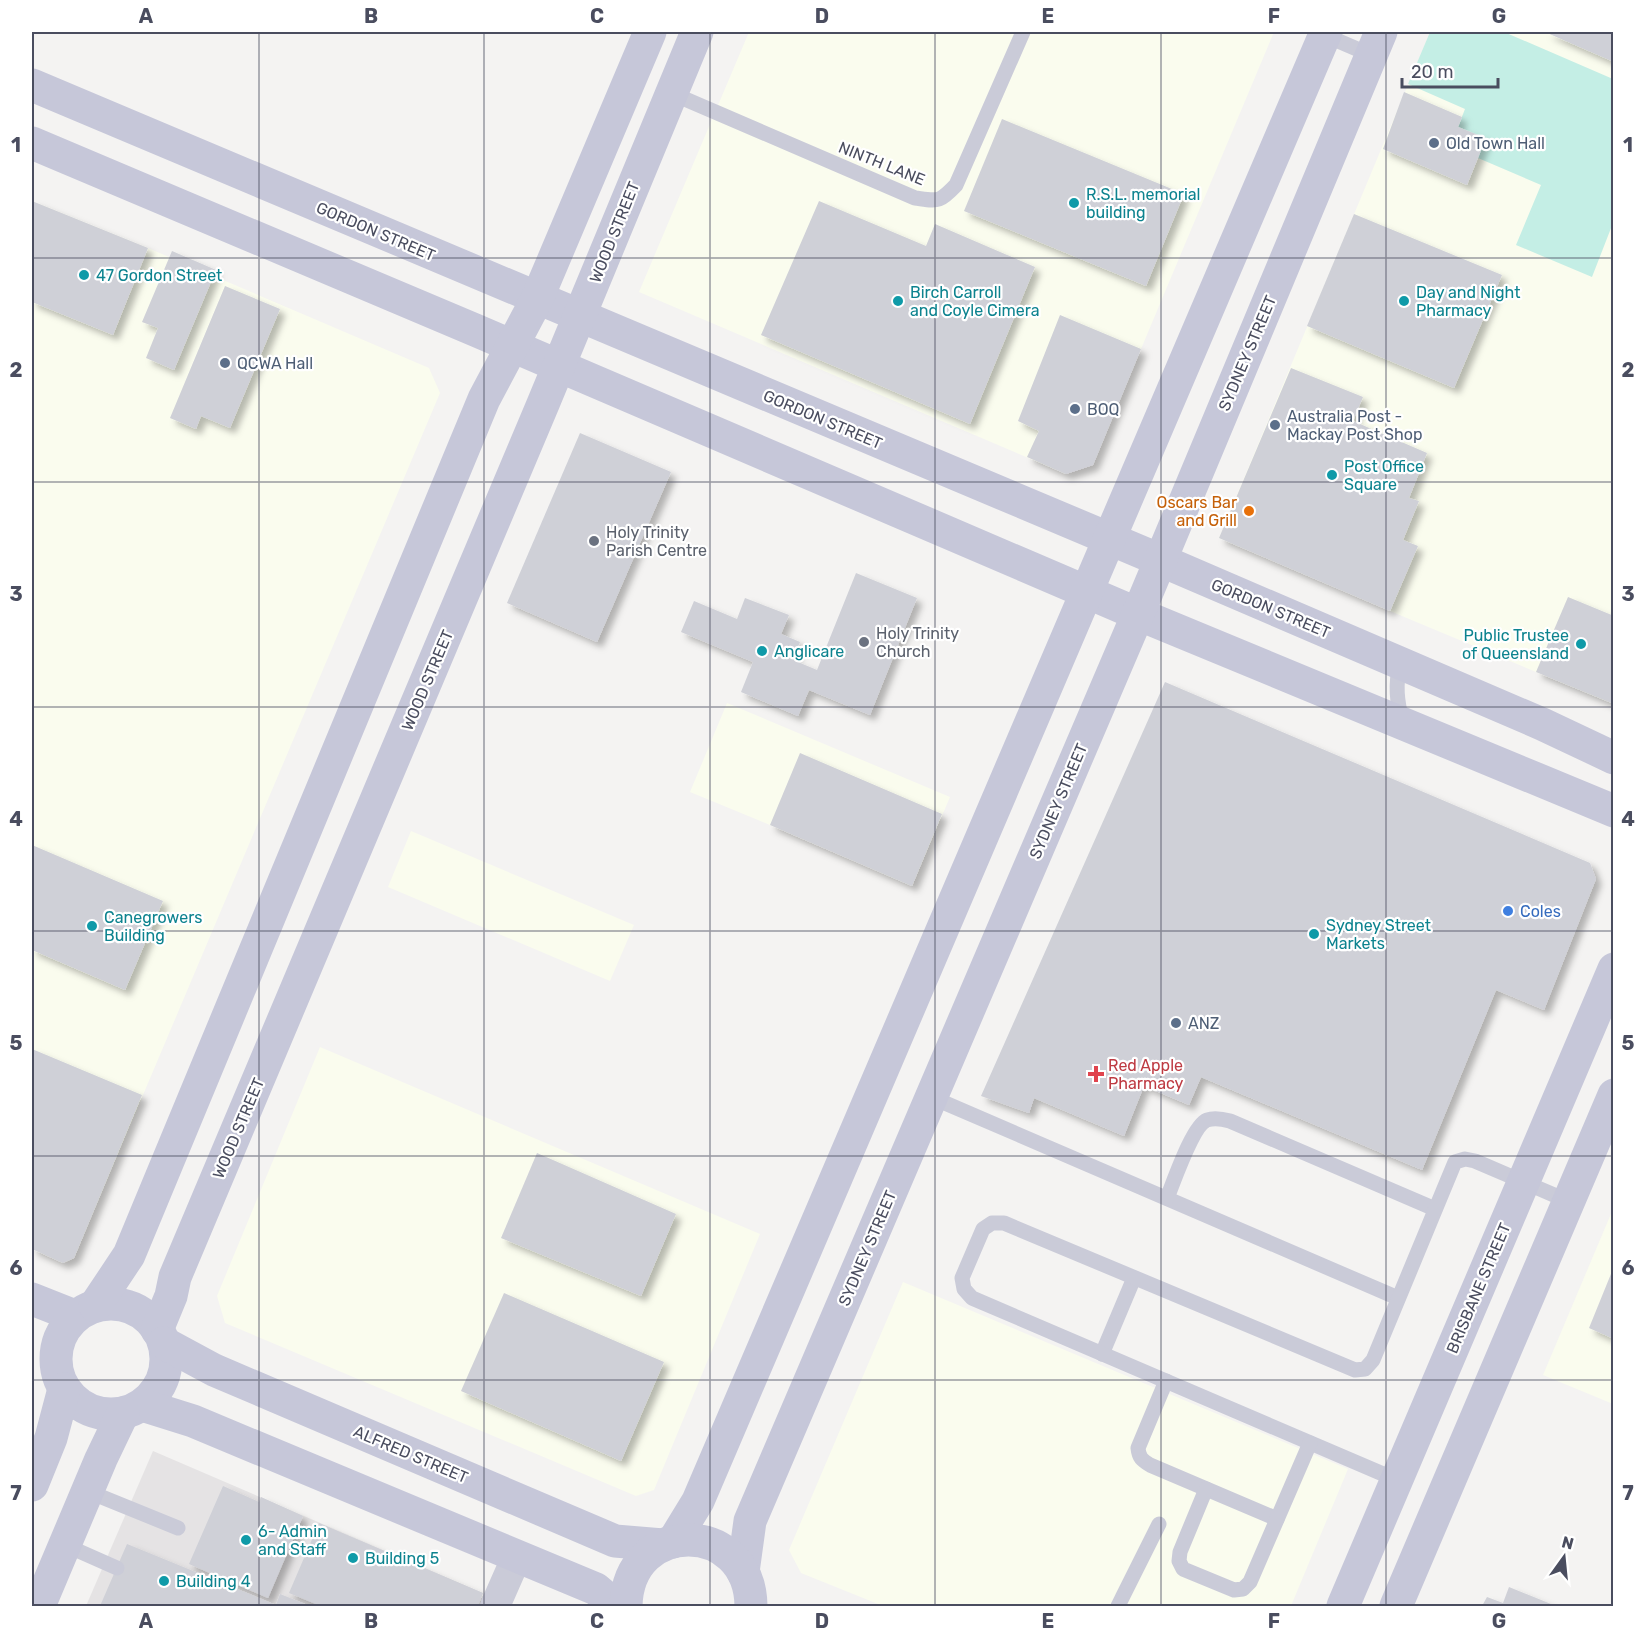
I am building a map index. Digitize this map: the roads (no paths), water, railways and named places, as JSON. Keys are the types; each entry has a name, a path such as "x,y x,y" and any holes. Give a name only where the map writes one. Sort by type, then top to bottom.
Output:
{"street":[{"path":"32,1485 51,1438 51,1373 58,1342 65,1329 85,1311 129,1255 484,399 537,298 650,32"},
{"name":"WOOD STREET","path":"161,1337 176,1274 559,367 697,32"},
{"path":"626,1606 628,1587 635,1569 647,1556 668,1543 698,1501 703,1490 1087,592 1322,33"},
{"name":"SYDNEY STREET","path":"755,1594 750,1521 1138,614 1376,43"},
{"name":"GORDON STREET","path":"32,85 1160,560 1542,724 1614,758"},
{"path":"32,143 1138,614 1614,811"},
{"name":"BRISBANE STREET","path":"1343,1606 1614,969"},
{"path":"1396,1606 1614,1095"},
{"path":"32,1299 85,1311 112,1304 130,1308 146,1317 161,1337 166,1360 163,1378 155,1393 133,1409 101,1459 39,1606"},
{"name":"ALFRED STREET","path":"161,1337 218,1372 615,1541 668,1543 693,1540 713,1545 731,1556 755,1594"},
{"path":"51,1373 75,1401 90,1410 106,1414 133,1409 193,1421 596,1589 616,1606"},
{"path":"495,1606 517,1556"}],"lane":[{"name":"NINTH LANE","path":"671,93 915,198 938,201 956,185 1023,32"},
{"path":"1322,33 1376,43"},
{"path":"1400,664 1396,682 1402,722"},
{"path":"931,1097 1398,1298"},
{"path":"1167,1198 1195,1130 1206,1120 1217,1118 1230,1121 1435,1209"},
{"path":"1397,1480 972,1298 964,1289 962,1278 983,1229 992,1223 1004,1222 1355,1370 1365,1369 1373,1360 1455,1162 1465,1159 1475,1161 1568,1201"},
{"path":"1102,1354 1134,1278"},
{"path":"1166,1381 1138,1448 1142,1460 1277,1519"},
{"path":"1206,1489 1180,1552 1179,1561 1183,1569 1234,1590 1243,1589 1250,1582 1310,1443"},
{"path":"87,1491 178,1528"},
{"path":"1118,1606 1160,1524"},
{"path":"65,1545 117,1568"}],"place":[{"name":"Old Town Hall","path":"1434,143"},
{"name":"R.S.L. memorial building","path":"1074,203"},
{"name":"47 Gordon Street","path":"84,275"},
{"name":"Birch Carroll and Coyle Cimera","path":"898,301"},
{"name":"Day and Night Pharmacy","path":"1404,301"},
{"name":"QCWA Hall","path":"225,363"},
{"name":"BOQ","path":"1075,409"},
{"name":"Australia Post - Mackay Post Shop","path":"1275,425"},
{"name":"Post Office Square","path":"1332,475"},
{"name":"Oscars Bar and Grill","path":"1249,511"},
{"name":"Holy Trinity Parish Centre","path":"594,541"},
{"name":"Holy Trinity Church","path":"864,642"},
{"name":"Public Trustee of Queensland","path":"1581,644"},
{"name":"Anglicare","path":"762,651"},
{"name":"Coles","path":"1508,911"},
{"name":"Canegrowers Building","path":"92,926"},
{"name":"Sydney Street Markets","path":"1314,934"},
{"name":"ANZ","path":"1176,1023"},
{"name":"Red Apple Pharmacy","path":"1096,1074"},
{"name":"6- Admin and Staff","path":"246,1540"},
{"name":"Building 5","path":"353,1558"},
{"name":"Building 4","path":"164,1581"}]}
